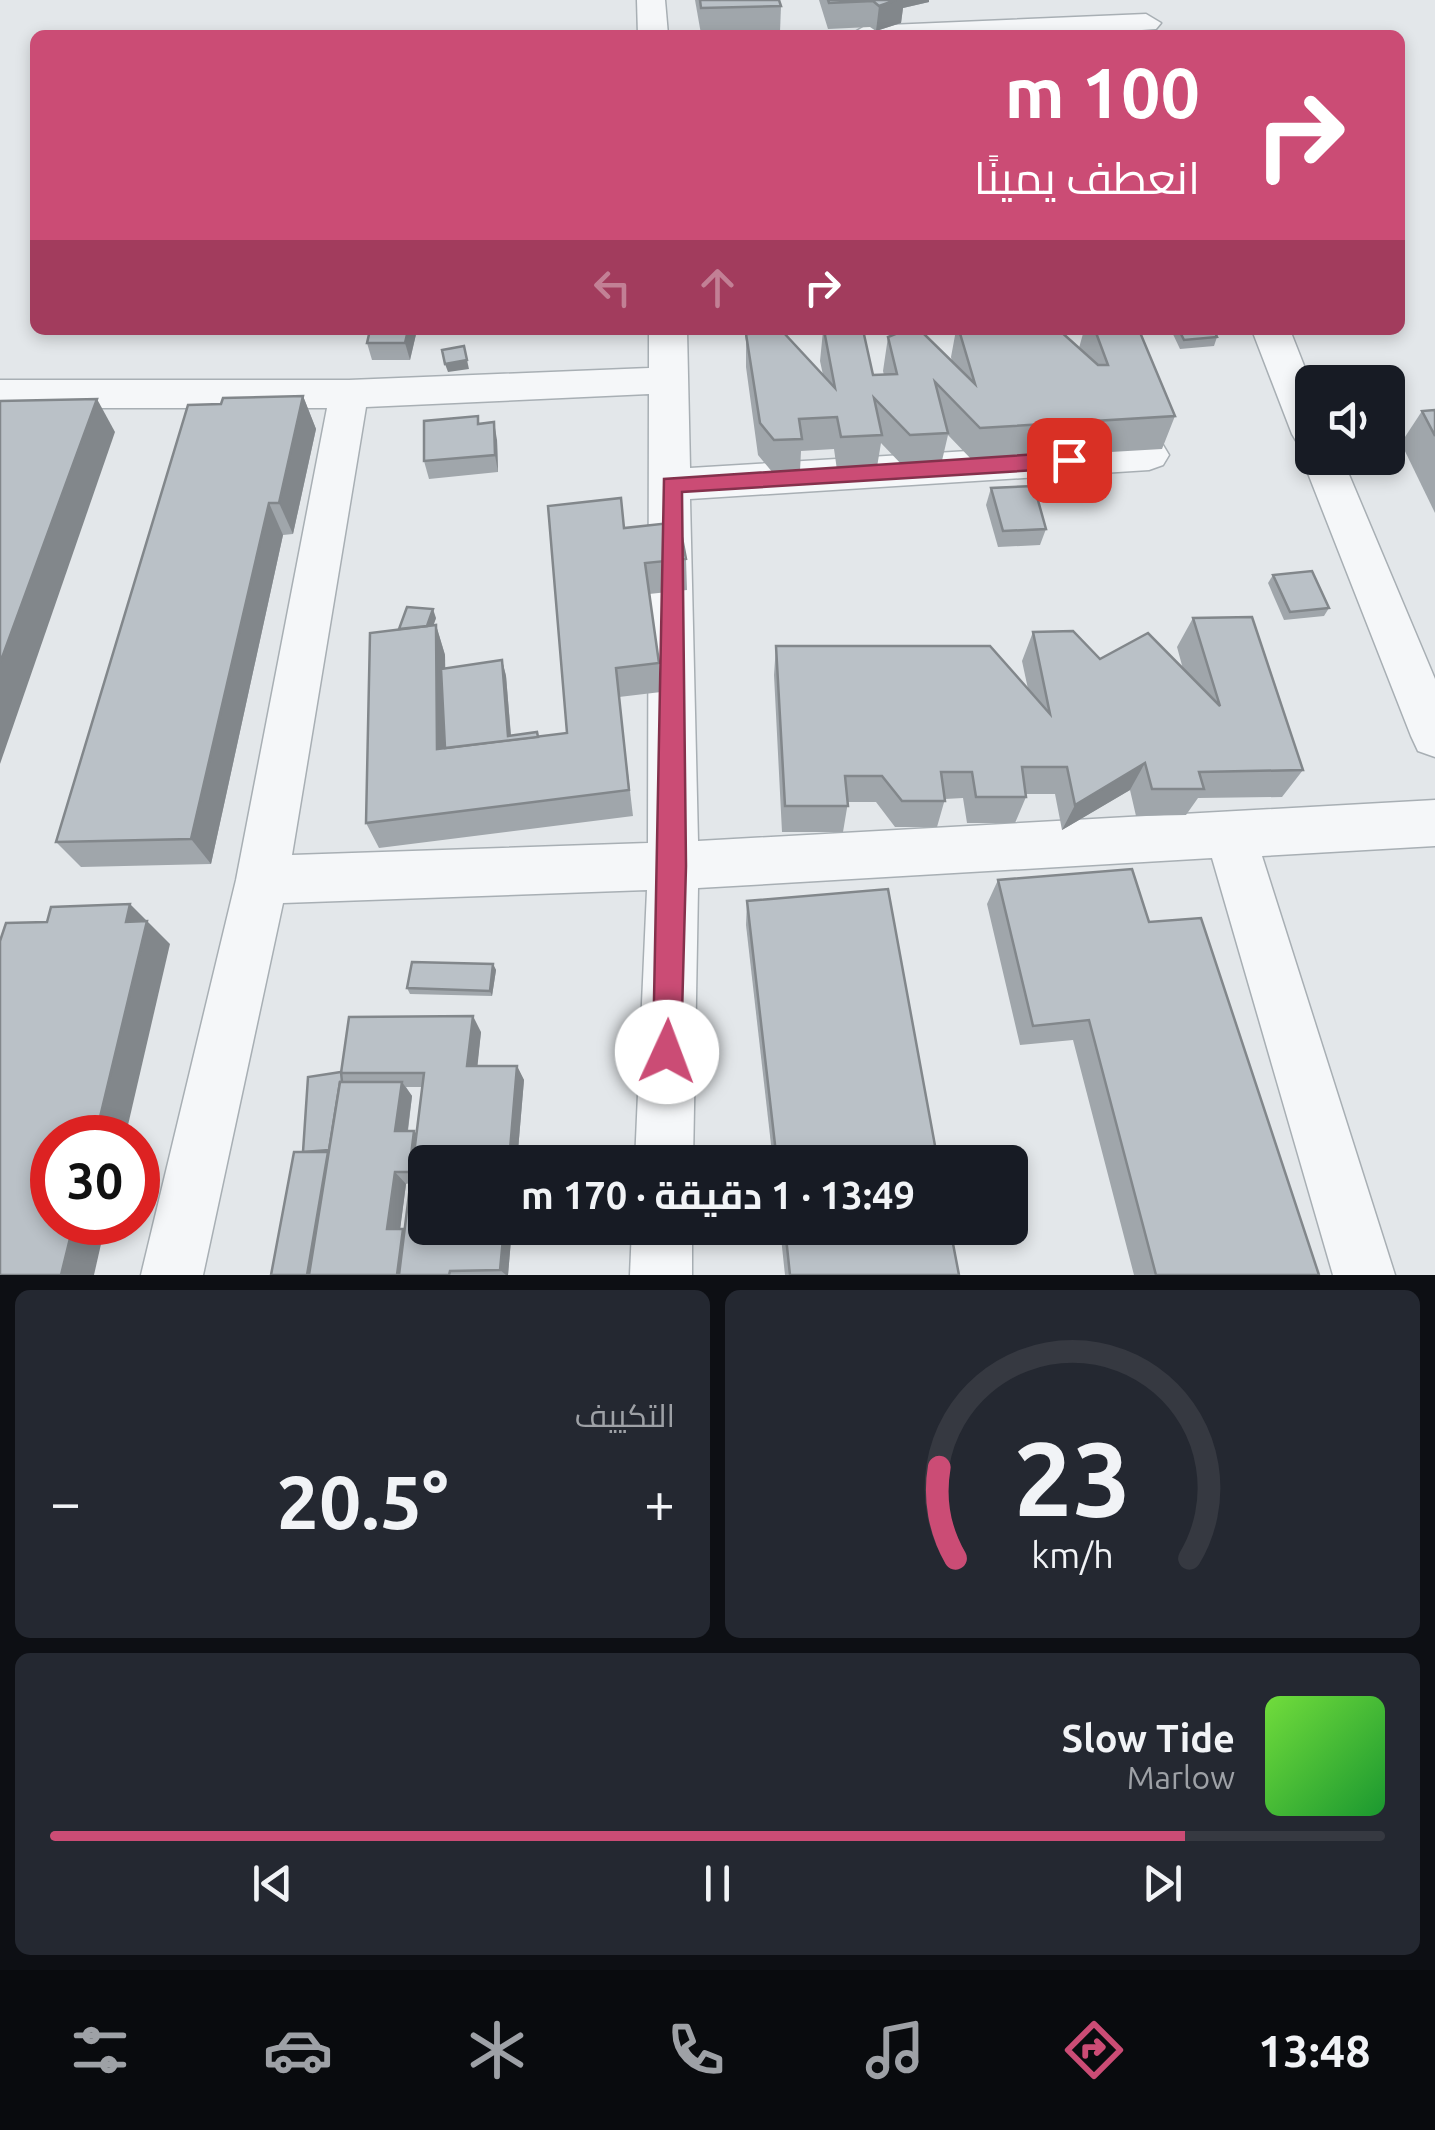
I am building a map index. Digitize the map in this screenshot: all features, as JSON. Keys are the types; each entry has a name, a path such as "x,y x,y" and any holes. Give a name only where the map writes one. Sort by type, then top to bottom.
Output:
{"street":[{"path":"651,0 652,30"},
{"path":"955,0 962,30"},
{"path":"977,30 1145,19"},
{"path":"665,1145 673,866 668,335"},
{"path":"1272,335 1295,392"},
{"path":"0,394 349,394 670,380"},
{"path":"172,1275 262,880 349,394"},
{"path":"671,485 1148,455"},
{"path":"1329,475 1435,736"},
{"path":"262,880 673,866 1435,822"},
{"path":"1230,834 1364,1275"},
{"path":"661,1275 662,1245"}],"building":[{"path":"700,0 779,0 781,6 701,8"},
{"path":"828,0 896,0 879,6 873,1"},
{"path":"369,335 407,335 405,343 367,343"},
{"path":"746,335 786,335 835,388 825,335 864,335 873,375 897,374 888,337 925,335 975,384 960,335 1065,335 1098,365 1108,365 1097,335 1141,335 1175,416 980,428 935,382 948,433 910,435 874,398 882,435 841,437 837,417 799,419 802,439 774,440 760,423"},
{"path":"1182,335 1217,337 1184,340"},
{"path":"464,346 467,360 445,364 442,350"},
{"path":"303,396 279,503 269,503 191,839 56,842 188,405 221,404 223,398"},
{"path":"97,399 0,663 0,401"},
{"path":"1435,410 1435,436 1422,411"},
{"path":"478,416 478,424 494,422 495,455 424,461 424,421"},
{"path":"1034,486 1046,529 1003,531 991,488"},
{"path":"621,498 624,528 679,522 686,559 645,563 659,663 616,668 629,790 366,823 370,633 436,625 437,749 567,733 548,506"},
{"path":"1312,571 1329,608 1290,612 1273,575"},
{"path":"407,607 433,609 427,626 399,629"},
{"path":"1252,617 1303,770 1199,772 1204,789 1152,789 1145,763 1075,805 1067,767 1022,767 1026,797 976,797 972,772 941,772 945,801 902,801 882,776 845,776 848,806 785,806 776,646 990,646 1050,714 1033,632 1073,631 1100,659 1148,633 1220,706 1193,618"},
{"path":"502,660 508,736 537,732 538,737 445,748 441,669"},
{"path":"1132,869 1149,922 1201,918 1319,1275 1156,1275 1089,1020 1033,1026 998,880"},
{"path":"888,889 935,1145 775,1145 747,901"},
{"path":"130,904 126,922 147,921 101,1115 30,1115 30,1245 68,1245 61,1275 0,1275 0,941 6,923 47,922 51,907"},
{"path":"412,962 493,964 490,991 407,988"},
{"path":"473,1016 467,1066 517,1066 510,1145 415,1145 424,1073 341,1073 349,1017"},
{"path":"341,1072 329,1150 303,1152 308,1077"},
{"path":"340,1082 402,1082 395,1131 414,1131 412,1145 408,1145 408,1172 395,1172 387,1229 403,1229 397,1275 309,1275"},
{"path":"294,1152 328,1152 307,1275 271,1275"},
{"path":"408,1202 408,1245 502,1245 500,1270 399,1275"},
{"path":"787,1245 953,1245 959,1275 790,1275"}],"route":[{"path":"667,1052 673,866 671,485 1069,460"}]}
